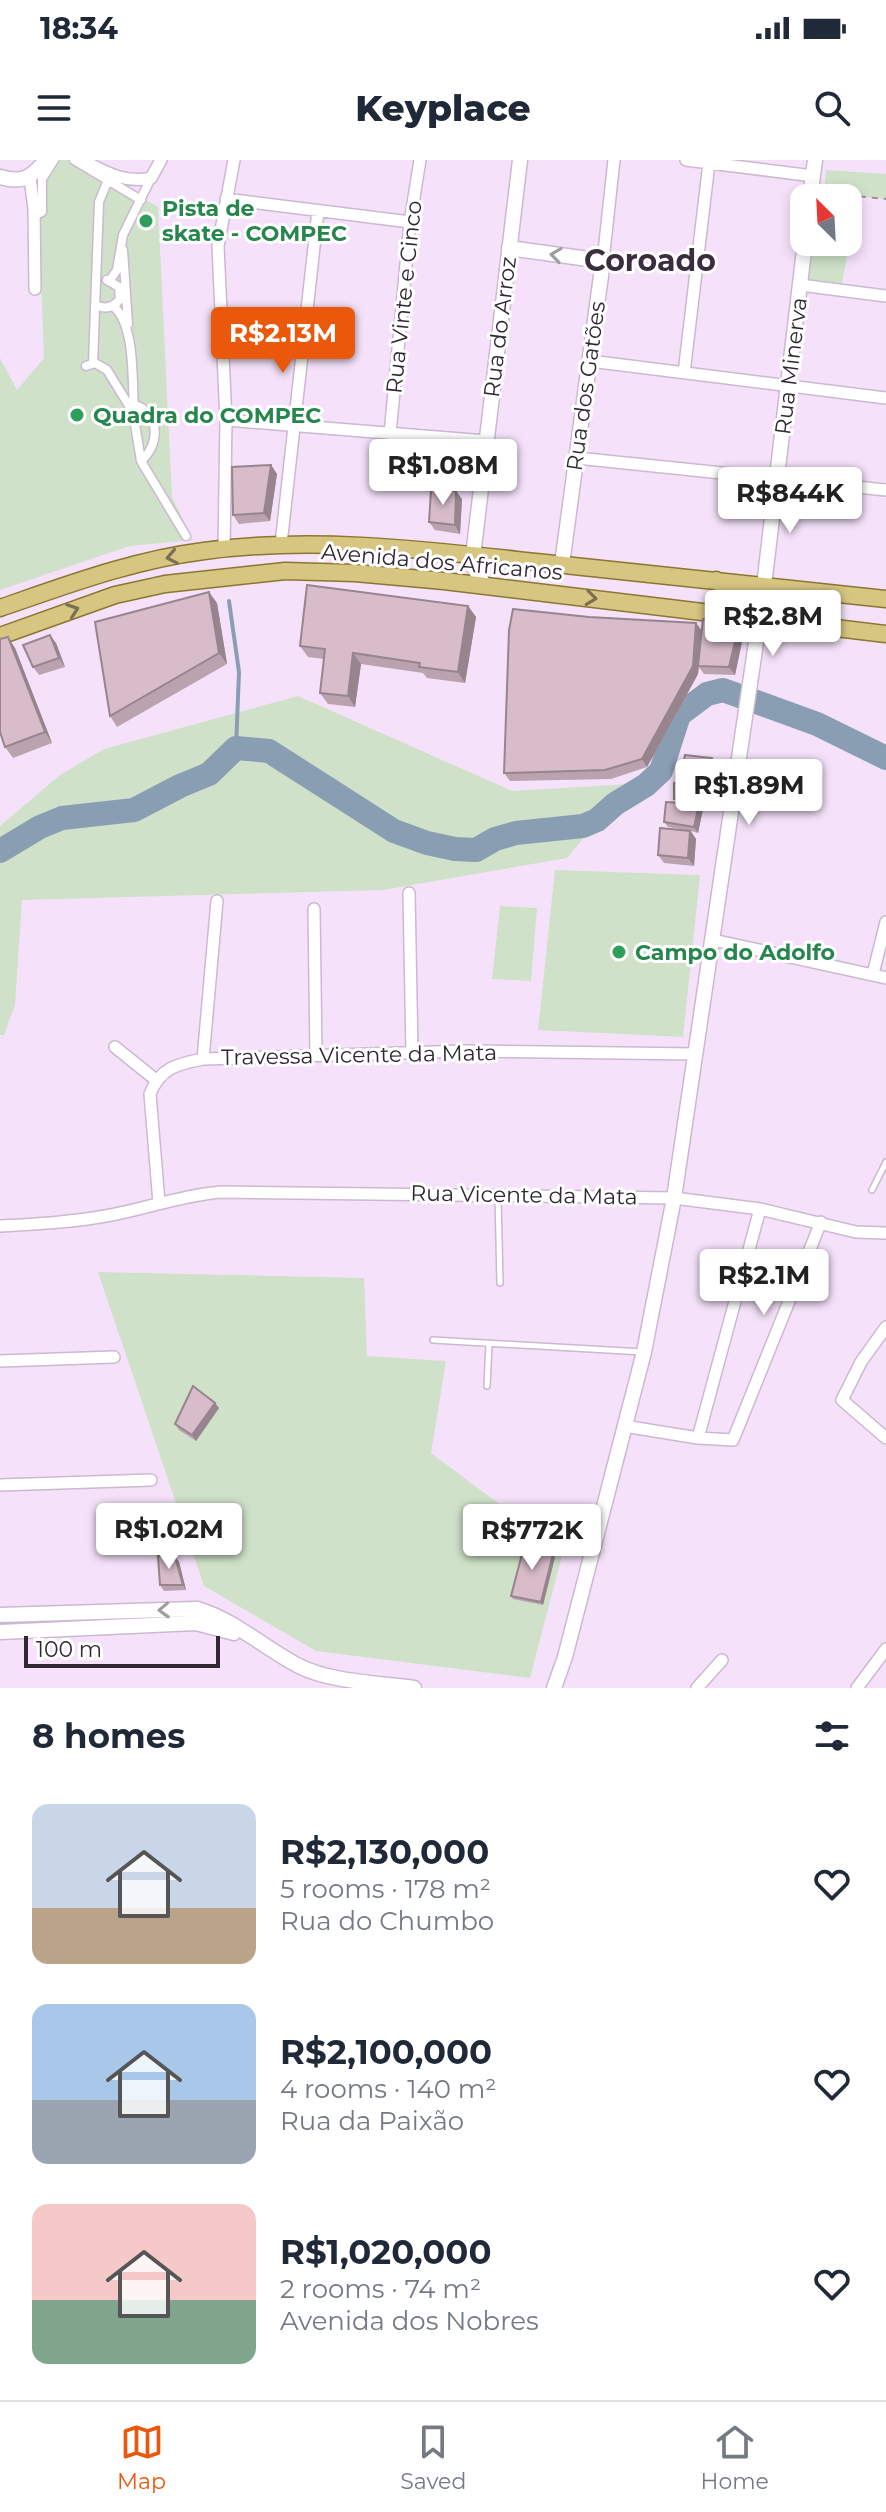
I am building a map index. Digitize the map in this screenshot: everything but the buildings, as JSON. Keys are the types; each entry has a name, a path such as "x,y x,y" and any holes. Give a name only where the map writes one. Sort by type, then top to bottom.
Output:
{"main road":[{"name":"Avenida dos Africanos","path":"0,608 137,564 224,549 281,544 360,546 562,564 886,599"},
{"name":"Avenida dos Africanos","path":"0,636 115,595 165,584 285,571 485,586 886,634"},
{"path":"716,580 760,619"}],"street":[{"path":"34,216 42,212 42,179 54,160"},
{"path":"74,160 109,177 139,181 151,178"},
{"path":"82,160 141,200"},
{"path":"97,283 110,280 117,270 122,241 161,160"},
{"path":"224,549 226,420 218,246 234,160"},
{"name":"Rua Vinte e Cinco","path":"390,434 410,222 420,160"},
{"name":"Rua do Arroz","path":"485,586 473,566 473,556 520,160"},
{"name":"Rua dos Gatões","path":"562,564 614,160"},
{"path":"686,160 792,184"},
{"path":"813,184 815,160"},
{"path":"684,373 709,163"},
{"path":"0,177 14,181 38,170 34,216 35,289"},
{"path":"109,177 99,202 96,305 90,365 107,370 134,418"},
{"path":"226,199 410,222"},
{"path":"281,544 318,211"},
{"path":"122,241 134,418 141,461 186,536"},
{"path":"509,248 603,261"},
{"name":"Rua Minerva","path":"554,1688 565,1657 644,1352 674,1198 765,586 803,256"},
{"path":"96,305 102,308 113,306 120,299 119,287 110,280"},
{"path":"800,285 886,296"},
{"path":"113,306 121,315 128,337"},
{"path":"590,361 886,398"},
{"path":"133,404 147,411 152,418 155,434 153,448 141,461"},
{"path":"226,420 486,441"},
{"path":"577,458 886,490"},
{"path":"409,893 412,1052"},
{"path":"203,1059 217,901"},
{"path":"314,909 316,1055"},
{"path":"873,974 886,922"},
{"path":"713,940 886,978"},
{"path":"115,1047 156,1080 150,1094 150,1111 159,1203"},
{"name":"Travessa Vicente da Mata","path":"156,1080 168,1068 203,1059 466,1051 695,1054"},
{"name":"Rua Vicente da Mata","path":"0,1226 67,1222 221,1192 498,1194 674,1198 760,1209 856,1232 886,1233"},
{"path":"698,1438 760,1209"},
{"path":"624,1426 731,1441 821,1222"},
{"path":"886,1327 861,1362 842,1400 886,1438"},
{"path":"0,1361 114,1357"},
{"path":"0,1485 151,1480"},
{"path":"0,1615 197,1609 226,1620 261,1644 312,1672 414,1688"},
{"path":"0,1632 196,1623 218,1627 261,1644"},
{"path":"857,1688 886,1649"},
{"path":"697,1688 722,1660"}],"lane":[{"path":"872,1190 886,1162"},
{"path":"498,1194 500,1283"},
{"path":"433,1340 644,1352"},
{"path":"487,1386 489,1344"}],"path":[{"path":"862,196 886,199"}],"green space":[{"path":"51,160 78,160 158,207 172,497 193,540 130,546 0,590 0,358 17,390 44,358 37,171"},
{"path":"826,170 886,174 886,199 862,197 862,184 825,184"},
{"path":"808,256 847,256 842,284 805,279"},
{"path":"298,696 512,791 629,784 567,858 383,890 22,900 15,1005 4,1035 0,1035 0,826 60,775 104,749"},
{"name":"Campo do Adolfo","path":"555,870 700,875 683,1037 538,1030"},
{"path":"500,906 537,908 531,981 492,979"},
{"path":"98,1272 364,1278 367,1356 446,1361 431,1453 563,1552 530,1678 316,1651 204,1586"}],"waterway":[{"path":"229,601 239,672 236,748"},
{"path":"0,851 62,818 134,810 209,774 236,748 269,751 394,831 427,843 476,850 495,839 516,833 583,826 597,820 661,771 679,715 707,694 723,690 817,724 886,758"}],"place":[{"name":"Pista de skate - COMPEC","path":"146,221"},
{"name":"Quadra do COMPEC","path":"77,415"},
{"name":"Campo do Adolfo","path":"619,952"}],"district":[{"name":"Coroado","path":"650,260"}]}
